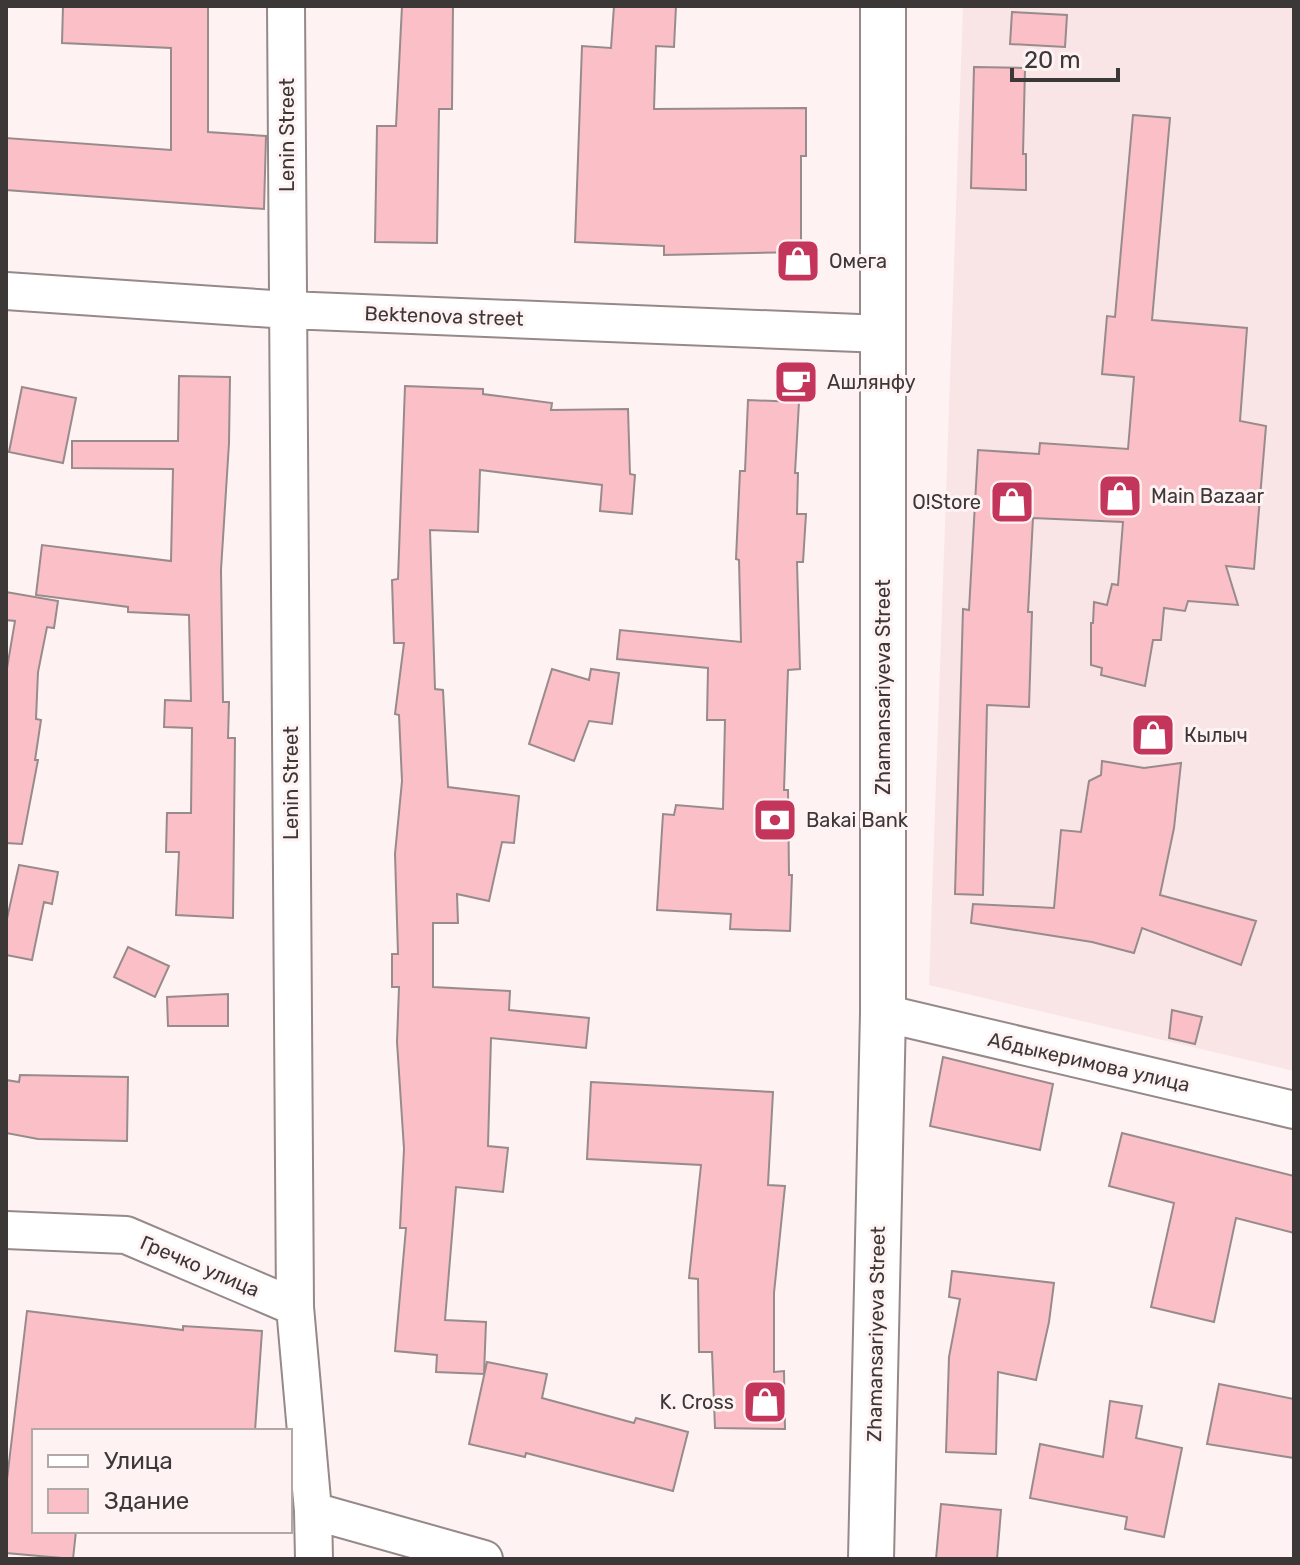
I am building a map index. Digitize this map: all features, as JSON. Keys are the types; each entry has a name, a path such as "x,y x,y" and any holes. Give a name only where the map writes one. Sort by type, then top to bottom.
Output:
{"main road":[{"name":"Zhamansariyeva Street","path":"871,1559 883,1013 883,6"}],"street":[{"name":"Lenin Street","path":"286,6 295,1307 313,1511 314,1559"},
{"name":"Bektenova street","path":"6,291 288,310 883,334"},
{"name":"Абдыкеримова улица","path":"883,1013 1294,1110"},
{"name":"Гречко улица","path":"6,1230 126,1235 295,1307"},
{"path":"313,1511 484,1559"}],"shaded area":[{"name":"Main Bazaar","path":"963,6 1294,6 1294,1071 929,985"}],"building":[{"path":"63,6 208,6 208,132 266,136 264,209 6,190 6,138 171,150 171,48 62,43"},
{"path":"402,6 453,6 452,109 439,109 437,243 375,242 377,126 396,126"},
{"path":"614,6 676,6 674,47 656,46 654,109 806,108 806,156 801,156 801,252 664,255 664,246 575,242 582,46 611,48"},
{"path":"1012,12 1067,15 1065,47 1010,44"},
{"path":"974,67 1025,68 1023,154 1026,154 1026,190 971,188"},
{"path":"1133,115 1170,118 1152,320 1247,328 1240,421 1266,426 1254,569 1226,566 1238,605 1188,601 1185,611 1164,608 1161,640 1153,640 1145,686 1101,675 1102,668 1091,665 1094,602 1107,605 1112,584 1118,585 1123,522 1033,518 1028,612 1032,612 1029,707 987,705 983,895 955,894 963,609 969,610 978,450 1039,454 1040,443 1128,449 1134,377 1102,374 1107,316 1115,317"},
{"path":"179,376 230,377 221,570 223,702 229,702 228,738 235,738 233,918 176,915 179,852 166,852 167,813 191,813 192,728 164,727 165,700 191,701 189,615 128,612 128,607 36,595 42,545 171,561 173,469 72,468 72,441 178,441"},
{"path":"405,386 483,389 483,394 552,403 551,410 628,409 630,474 635,475 632,514 600,511 602,485 480,470 478,532 430,530 435,689 443,690 448,787 519,796 514,843 502,842 489,901 457,894 458,923 433,923 433,987 510,991 509,1010 589,1018 586,1048 491,1038 488,1146 508,1148 503,1192 456,1187 445,1320 486,1322 484,1374 436,1372 437,1355 395,1351 406,1228 400,1228 404,1149 397,1042 399,987 392,987 392,954 398,954 395,854 402,781 399,715 395,714 404,643 394,643 392,580 398,579"},
{"path":"22,387 76,398 63,463 9,452"},
{"path":"748,400 799,402 795,473 798,473 797,514 806,514 803,562 797,562 800,669 788,670 784,790 788,790 789,875 792,875 790,931 730,929 731,914 657,910 663,814 674,815 676,805 723,809 725,720 707,720 708,668 617,659 620,630 741,642 739,560 736,559 740,471 745,471"},
{"path":"6,592 58,601 54,628 47,627 38,672 36,719 41,720 35,760 38,760 22,844 6,843 6,674 15,621 6,620"},
{"path":"552,669 589,680 591,669 619,673 612,724 589,721 574,761 529,744"},
{"path":"1102,761 1144,768 1181,763 1174,828 1160,895 1256,921 1241,965 1142,928 1134,953 1092,942 971,923 973,904 1054,908 1061,830 1081,832 1089,781 1101,775"},
{"path":"19,865 58,872 52,904 44,902 32,960 6,955 6,923"},
{"path":"128,947 169,966 155,997 114,977"},
{"path":"228,994 228,1026 168,1026 167,997"},
{"path":"1172,1010 1202,1017 1195,1044 1169,1038"},
{"path":"943,1057 1053,1084 1040,1150 930,1126"},
{"path":"20,1075 128,1077 127,1141 38,1139 6,1133 6,1080 19,1082"},
{"path":"591,1082 773,1092 768,1185 785,1186 774,1293 774,1372 784,1371 785,1429 715,1428 712,1352 699,1352 698,1279 689,1278 701,1165 587,1159"},
{"path":"1122,1133 1294,1176 1294,1233 1236,1218 1214,1322 1151,1307 1174,1203 1109,1186"},
{"path":"952,1271 1054,1283 1036,1380 998,1372 996,1454 946,1452 949,1357 960,1299 949,1297"},
{"path":"27,1311 183,1330 183,1326 262,1331 255,1429 32,1429 32,1533 76,1533 73,1559 6,1553 6,1488"},
{"path":"487,1362 547,1374 542,1398 634,1423 636,1418 688,1432 673,1491 526,1453 525,1457 469,1444"},
{"path":"1219,1384 1294,1399 1294,1458 1207,1444"},
{"path":"1110,1401 1142,1406 1136,1438 1182,1448 1164,1537 1125,1529 1127,1517 1030,1498 1040,1444 1103,1457"},
{"path":"941,1504 1001,1510 997,1559 936,1559"}],"place":[{"name":"Омега","path":"798,261"},
{"name":"Ашлянфу","path":"796,382"},
{"name":"Main Bazaar","path":"1120,496"},
{"name":"O!Store","path":"1012,502"},
{"name":"Кылыч","path":"1153,735"},
{"name":"Bakai Bank","path":"775,820"},
{"name":"K. Cross","path":"765,1402"}]}
